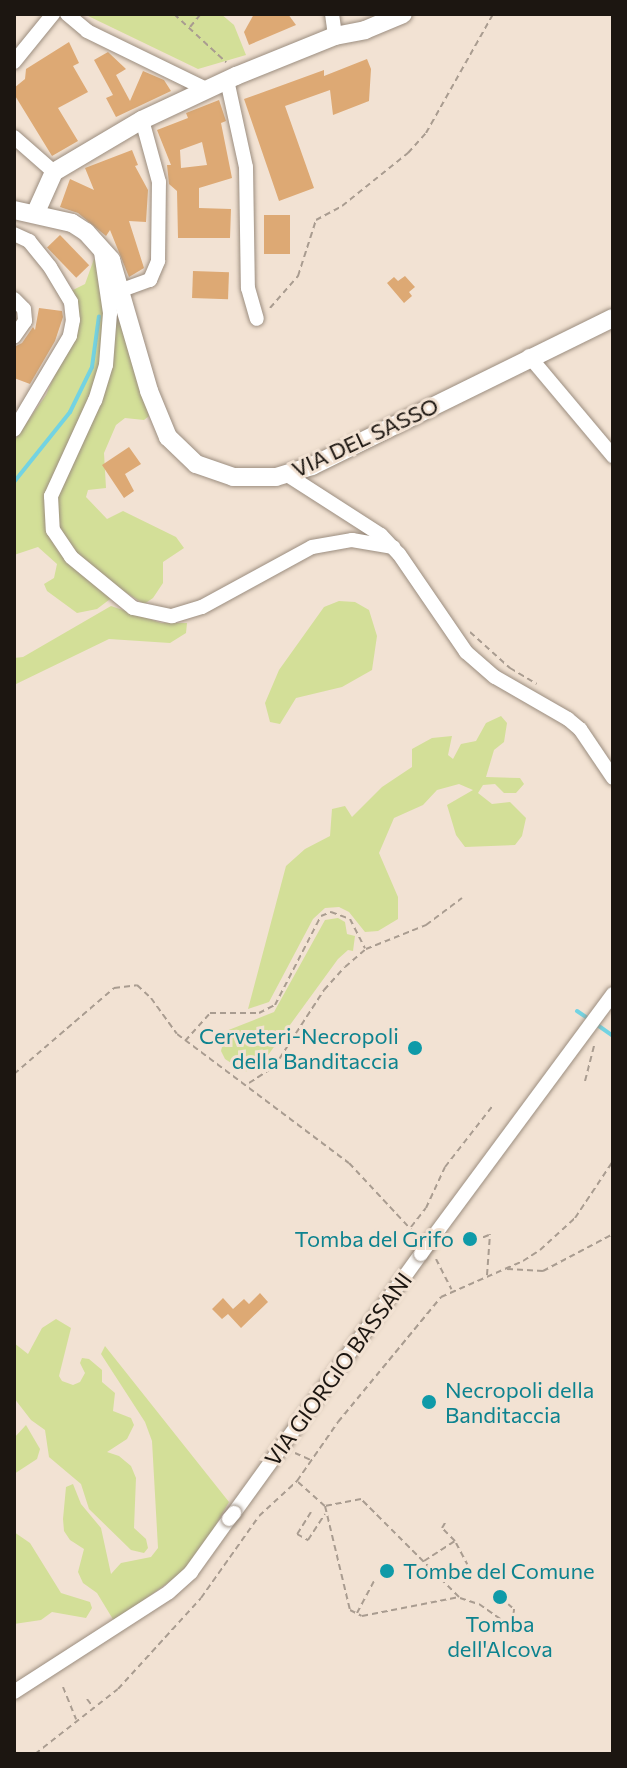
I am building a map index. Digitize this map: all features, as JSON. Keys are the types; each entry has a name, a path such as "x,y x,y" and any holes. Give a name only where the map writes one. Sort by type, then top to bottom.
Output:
{"street":[{"path":"14,62 53,14"},
{"path":"67,14 87,31 206,89"},
{"path":"332,14 335,36"},
{"path":"335,36 369,14"},
{"path":"36,212 54,172 142,120 231,78 335,36 365,30 403,14"},
{"path":"231,78 246,167 248,288 257,319"},
{"path":"122,290 150,280 158,261 159,182 142,120"},
{"path":"14,137 54,172"},
{"name":"VIA DEL SASSO","path":"14,210 36,212 77,225 114,264 152,400 177,448 196,464 224,475 259,478 286,474 325,460 529,356 613,318"},
{"path":"14,234 29,241 50,267 71,302 73,316 70,336 14,430"},
{"path":"101,252 111,323 106,365 95,400 57,478 50,502 53,530 71,557 133,608 172,616 202,607 312,547 352,540 393,547"},
{"path":"14,299 24,309 25,321 14,337"},
{"path":"529,356 613,456"},
{"path":"286,474 311,493 361,520 393,547 466,652 495,677 580,729 613,778"},
{"name":"VIA GIORGIO BASSANI","path":"14,1692 169,1592 191,1572 613,994"}],"path":[{"path":"174,14 222,58 231,78"},
{"path":"189,28 201,14"},
{"path":"257,319 279,300 298,276 316,220 342,206 408,153 426,133 493,14"},
{"path":"466,628 510,668 547,690"},
{"path":"247,1084 274,1067 324,990 366,949 426,925 462,898"},
{"path":"185,1041 210,1013 259,1013 275,1005 321,916 331,912 350,919 366,949"},
{"path":"14,1074 45,1044 123,984 143,990 185,1041 247,1084 349,1163 427,1249 451,1290"},
{"path":"585,1081 595,1048 595,1036 589,1026"},
{"path":"410,1228 426,1208 445,1167 494,1104"},
{"path":"35,1754 118,1689 201,1598 259,1516 297,1481 418,1322 451,1290 523,1261 567,1226 613,1161"},
{"path":"472,1229 474,1241 478,1242 490,1234 487,1276"},
{"path":"506,1269 543,1271 613,1234"},
{"path":"291,1449 312,1461"},
{"path":"297,1481 325,1506 346,1602 356,1614"},
{"path":"325,1506 361,1499 459,1597 479,1604 508,1624 519,1624"},
{"path":"311,1512 297,1534 308,1540 325,1513"},
{"path":"445,1523 442,1528 455,1541 467,1564"},
{"path":"424,1561 455,1541"},
{"path":"356,1614 374,1581"},
{"path":"356,1614 459,1597"},
{"path":"500,1597 514,1609 513,1622"},
{"path":"63,1687 77,1721"},
{"path":"87,1699 94,1708"}],"green space":[{"path":"84,14 221,14 234,25 246,55 198,69"},
{"path":"94,259 106,271 149,416 144,420 125,418 116,425 104,453 106,488 88,490 86,497 107,519 123,511 176,537 184,548 163,562 163,583 153,598 144,604 122,590 97,609 77,613 47,591 44,584 54,578 57,564 38,547 14,555 14,441 46,395 66,349 76,315 65,294 85,284"},
{"path":"339,601 355,602 369,610 377,636 372,670 342,687 296,698 280,724 270,722 265,703 279,670 324,607"},
{"path":"111,606 161,623 187,623 186,633 170,643 109,639 14,685 14,658 23,657"},
{"path":"501,716 507,723 504,742 494,750 486,777 520,778 524,784 516,793 504,793 495,784 483,785 478,793 492,804 510,802 526,818 522,836 515,845 465,847 456,835 447,805 473,790 459,784 437,790 423,805 394,818 379,853 398,897 398,919 378,931 365,932 349,912 339,907 325,908 313,919 269,1002 248,1009 286,866 305,849 330,836 332,809 345,806 352,817 382,787 412,767 412,749 432,738 452,736 448,755 453,759 461,744 476,741 486,723"},
{"path":"338,918 345,922 347,934 355,936 353,951 348,950 338,959 263,1062 245,1072 225,1059 221,1051 226,1031 274,1012 325,920"},
{"path":"56,1319 71,1328 59,1376 62,1381 73,1385 80,1382 85,1373 80,1363 82,1358 89,1359 102,1370 102,1382 115,1393 113,1411 131,1418 134,1425 127,1439 107,1452 119,1456 131,1466 136,1478 134,1528 146,1539 148,1548 144,1553 131,1550 89,1509 81,1484 49,1457 45,1430 31,1420 14,1398 14,1343 28,1354 42,1328"},
{"path":"105,1346 229,1502 183,1572 114,1621 97,1593 83,1583 78,1572 84,1549 70,1540 64,1531 63,1519 66,1487 73,1484 81,1504 101,1528 111,1574 121,1563 151,1557 158,1548 152,1441 145,1422 101,1354"},
{"path":"26,1425 40,1449 37,1459 14,1474 14,1438"},
{"path":"14,1532 30,1543 61,1593 90,1602 92,1608 86,1618 52,1612 41,1620 14,1624"}],"building":[{"path":"254,14 288,14 296,25 249,45 244,32"},
{"path":"69,42 79,63 73,66 88,92 58,108 78,141 52,156 14,94 14,88 25,79 26,69"},
{"path":"108,52 126,69 116,75 130,101 143,71 164,80 171,91 116,117 106,98 113,95 94,60"},
{"path":"367,59 371,69 369,101 333,115 330,90 285,106 314,188 279,201 244,99 324,70 324,76"},
{"path":"219,100 226,121 221,123 232,178 199,188 199,208 231,209 230,238 178,238 177,191 169,184 167,165 171,165 157,130 188,118 186,113","holes":["202,142 207,165 181,168 180,150"]},
{"path":"132,150 138,165 135,166 148,190 146,222 129,221 144,268 129,277 110,230 106,236 78,213 60,207 70,179 94,190 85,168"},
{"path":"264,215 290,215 290,254 264,254"},
{"path":"60,235 89,265 76,278 47,248"},
{"path":"193,271 229,272 228,299 192,298"},
{"path":"405,276 415,287 409,292 412,296 404,303 387,283 394,277 398,281"},
{"path":"39,308 62,311 63,317 55,341 30,384 14,378 14,347 22,343 33,327 35,330"},
{"path":"129,447 141,464 125,474 134,491 124,498 102,465"},
{"path":"260,1293 268,1302 241,1328 228,1314 222,1319 212,1309 223,1298 233,1309 244,1299 249,1304"}],"waterway":[{"path":"14,482 70,412 92,367 99,316"},
{"path":"577,1011 586,1017"},
{"path":"596,1024 613,1036"}],"place":[{"name":"Cerveteri-Necropoli della Banditaccia","path":"415,1048"},
{"name":"Tomba del Grifo","path":"470,1239"},
{"name":"Necropoli della Banditaccia","path":"429,1402"},
{"name":"Tombe del Comune","path":"387,1571"},
{"name":"Tomba dell'Alcova","path":"500,1597"}]}
